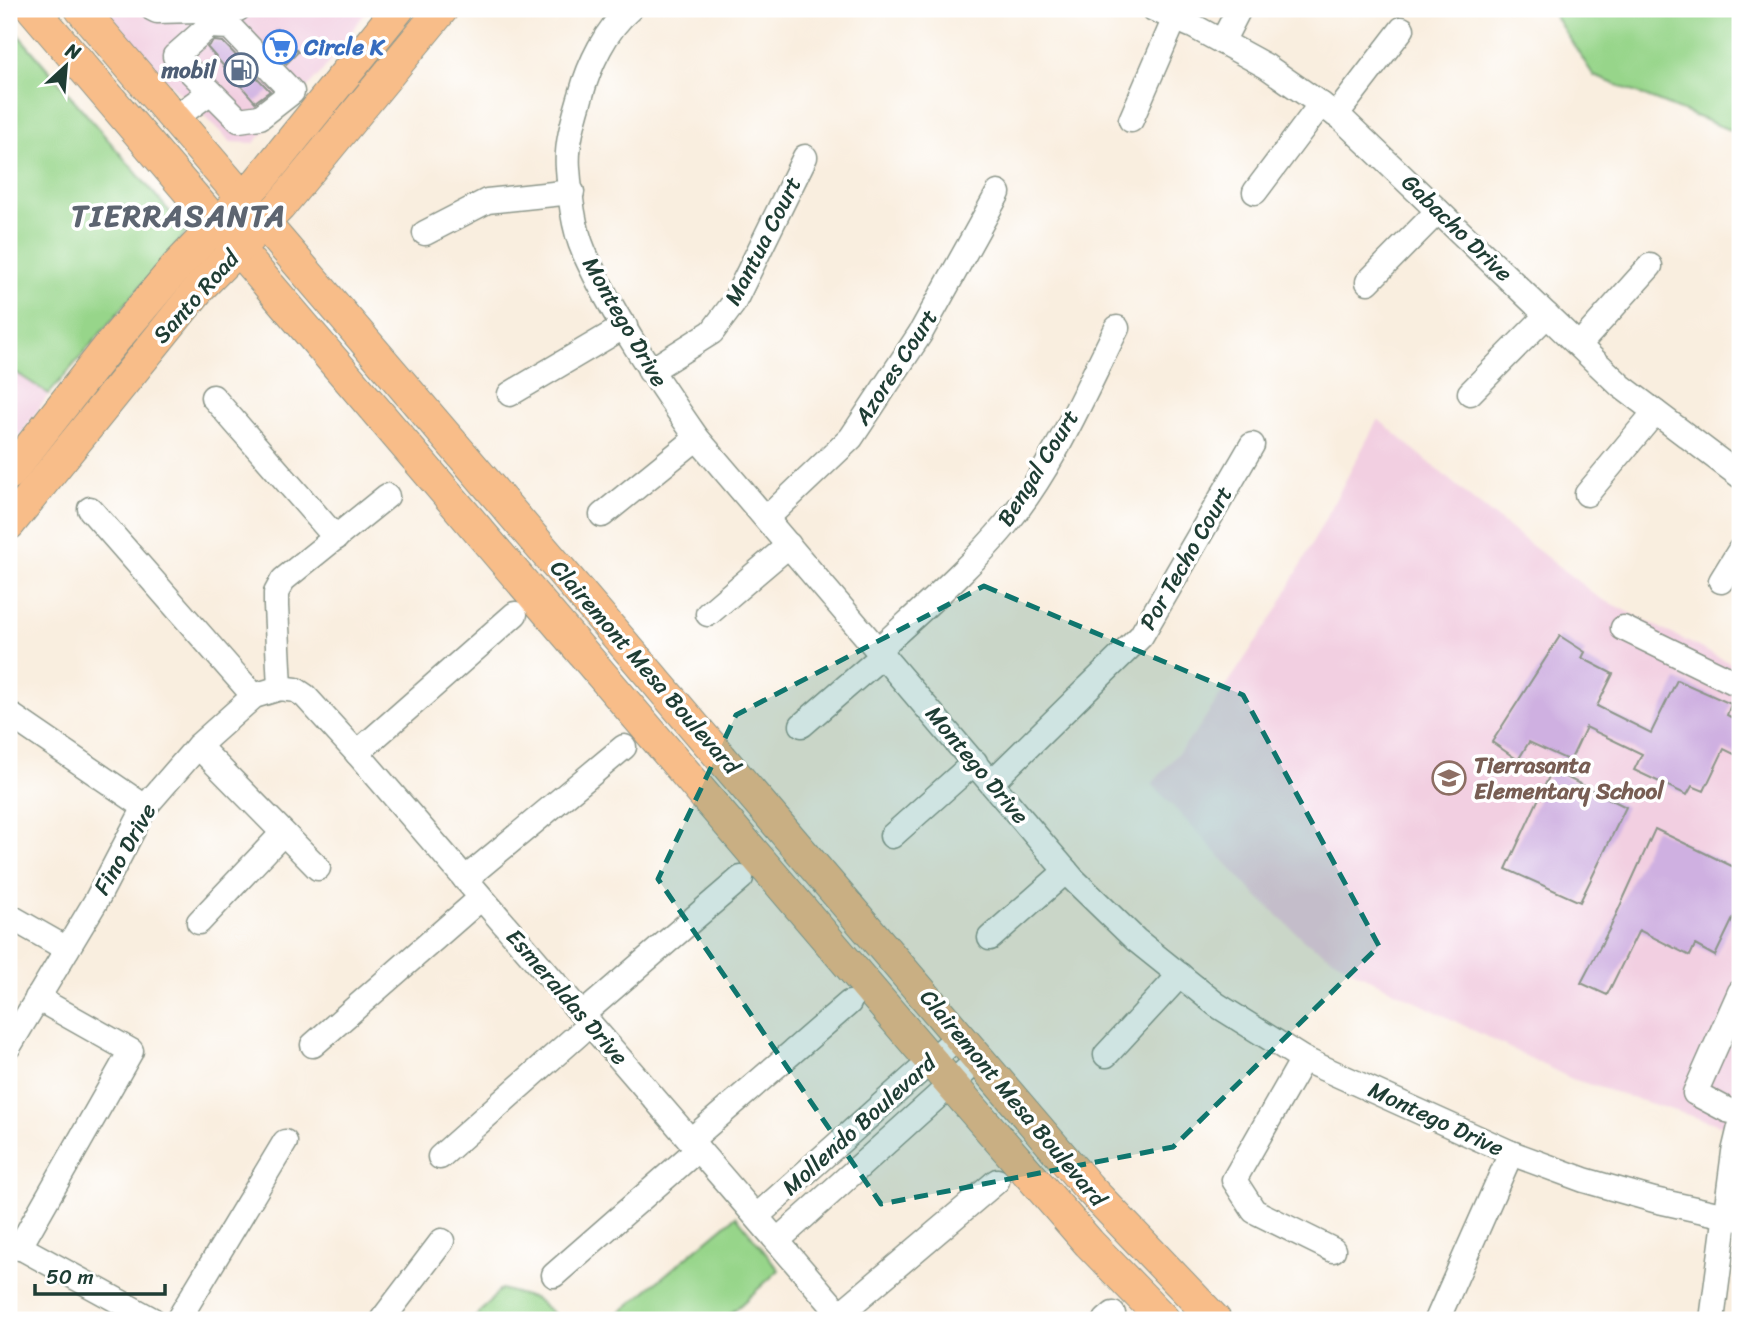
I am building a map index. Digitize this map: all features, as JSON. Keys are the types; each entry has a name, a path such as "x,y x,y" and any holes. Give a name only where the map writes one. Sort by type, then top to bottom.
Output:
{"main road":[{"name":"Clairemont Mesa Boulevard","path":"33,9 940,1072 1089,1243 1164,1320"},
{"name":"Clairemont Mesa Boulevard","path":"81,9 1116,1219 1215,1320"},
{"name":"Santo Road","path":"9,474 107,349 242,197 303,102 398,9"},
{"name":"Santo Road","path":"9,524 185,306 264,222 442,9"}],"street":[{"path":"153,9 158,12 238,9"},
{"name":"Montego Drive","path":"630,9 620,17 588,71 571,130 568,167 575,222 584,251 650,372 697,438 1066,870 1136,940 1217,1005 1303,1059 1511,1153 1642,1197 1732,1216"},
{"path":"1222,42 1239,9"},
{"path":"1130,120 1164,13"},
{"name":"Gabacho Drive","path":"1164,13 1266,66 1328,109 1621,386 1740,476"},
{"path":"209,26 230,27 303,102 260,117 239,120 209,93 175,56 209,26"},
{"path":"1255,192 1402,29"},
{"path":"175,118 209,93"},
{"name":"Mantua Court","path":"650,372 712,332 733,304 805,157"},
{"path":"425,233 487,201 572,192"},
{"name":"Azores Court","path":"766,518 850,438 920,334 998,193"},
{"path":"1368,282 1438,211"},
{"path":"1579,345 1650,266"},
{"path":"1470,393 1547,315"},
{"path":"510,394 625,326"},
{"name":"Bengal Court","path":"802,725 880,653 1009,521 1049,460 1117,328"},
{"path":"213,397 335,538"},
{"path":"1587,494 1655,412"},
{"path":"602,514 697,438"},
{"name":"Por Techo Court","path":"992,782 1141,636 1252,445"},
{"path":"280,688 276,593 283,580 387,496"},
{"path":"90,509 254,696"},
{"path":"708,614 789,545"},
{"path":"1721,581 1740,550"},
{"path":"357,753 515,614"},
{"path":"1623,628 1740,685"},
{"name":"Fino Drive","path":"9,1046 67,949 145,807 198,746 254,696 280,688"},
{"name":"Esmeraldas Drive","path":"280,688 296,690 305,696 357,753 758,1216 836,1316"},
{"path":"9,714 145,807"},
{"path":"198,746 318,868"},
{"path":"465,879 624,747"},
{"path":"892,836 975,762"},
{"path":"199,922 284,833"},
{"path":"990,938 1066,870"},
{"path":"439,1157 741,877"},
{"path":"313,1045 481,898"},
{"path":"9,916 67,949"},
{"path":"1106,1055 1180,975"},
{"path":"1740,992 1695,1093 1727,1110 1740,1113"},
{"path":"37,998 131,1051 11,1243 153,1320"},
{"path":"554,1275 849,1003"},
{"name":"Mollendo Boulevard","path":"758,1216 970,1046"},
{"path":"1303,1059 1234,1180 1254,1211 1333,1250"},
{"name":"Mollendo Boulevard","path":"778,1240 940,1072"},
{"path":"1712,1320 1732,1216 1740,1127"},
{"path":"178,1320 285,1142"},
{"path":"1437,1320 1511,1153"},
{"path":"836,1316 997,1181"},
{"path":"383,1320 442,1241"}],"highlighted area":[{"path":"984,586 1243,695 1379,946 1173,1147 881,1204 658,879 736,715"}],"shaded area":[{"path":"105,9 368,9 321,73 254,143 231,142 164,78"},
{"path":"9,368 49,394 9,452"},
{"name":"Tierrasanta Elementary School","path":"1378,419 1472,499 1598,597 1740,668 1740,1098 1730,1128 1572,1079 1356,972 1305,941 1255,894 1152,784 1195,733 1277,610"}],"green space":[{"path":"1550,9 1740,9 1740,134 1594,76"},
{"path":"9,24 187,232 49,394 9,368"},
{"path":"736,1216 779,1270 724,1320 611,1320"},
{"path":"501,1289 536,1299 561,1320 473,1320"}],"building":[{"name":"Circle K","path":"277,29 298,52 286,64 264,41"},
{"path":"214,41 223,42 270,91 255,102 207,47"},
{"path":"1560,636 1585,652 1582,658 1613,674 1597,706 1651,733 1677,680 1731,704 1727,715 1740,722 1740,757 1724,749 1704,791 1692,786 1687,795 1634,770 1642,754 1586,727 1570,761 1529,742 1518,760 1492,742"},
{"path":"1552,770 1626,807 1580,902 1506,869"},
{"path":"1655,829 1740,870 1740,904 1715,956 1695,945 1690,956 1639,930 1607,995 1581,983 1611,926"}],"place":[{"name":"Circle K","path":"280,47"},
{"name":"mobil","path":"241,70"},
{"name":"Tierrasanta Elementary School","path":"1449,778"}],"district":[{"name":"TIERRASANTA","path":"179,216"}]}
